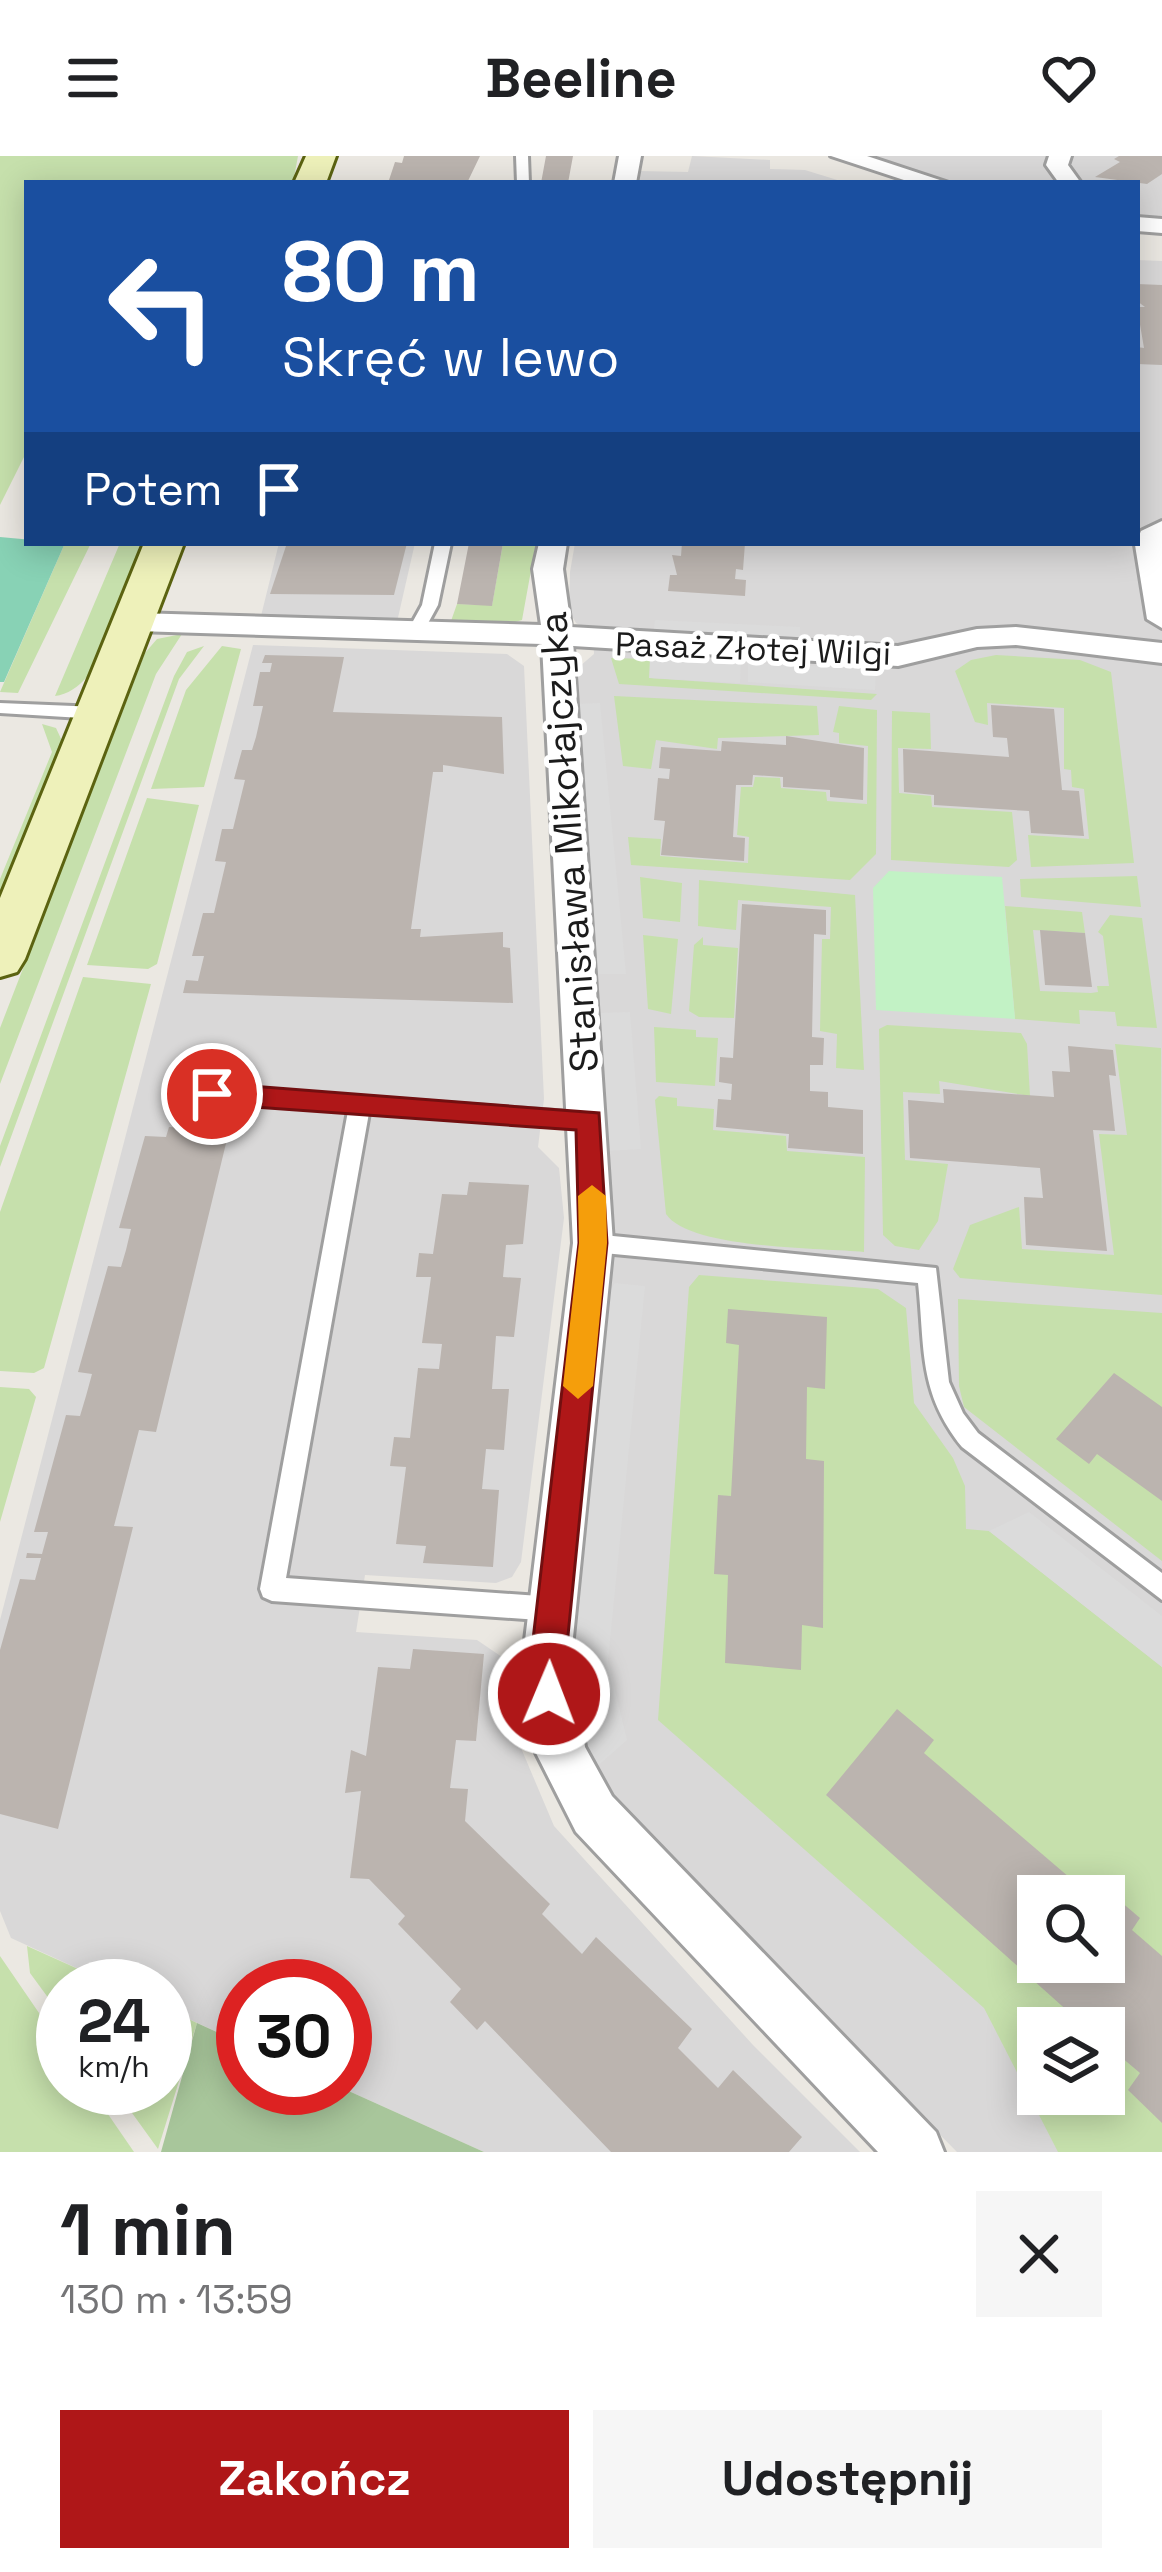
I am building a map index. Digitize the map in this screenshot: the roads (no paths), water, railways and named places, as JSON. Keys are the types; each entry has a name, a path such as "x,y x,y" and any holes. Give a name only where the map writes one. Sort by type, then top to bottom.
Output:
{"street":[{"path":"842,156 927,180"},
{"path":"1162,530 1150,537 1149,545 1162,619"},
{"path":"0,959 137,622 163,546"},
{"name":"Stanisława Mikołajczyka","path":"552,546 548,569 557,634 593,1243 547,1657 561,1754 594,1814 916,2152"},
{"name":"Pasaż Złotej Wilgi","path":"137,622 557,634 831,656 898,656 977,638 1016,636 1162,653"}],"lane":[{"path":"415,632 430,605 442,546"},
{"path":"0,708 98,713"},
{"path":"212,1094 589,1120"},
{"path":"360,1104 272,1589 553,1609"},
{"path":"593,1243 928,1275 935,1379 947,1415 970,1440 1162,1588"}]}
